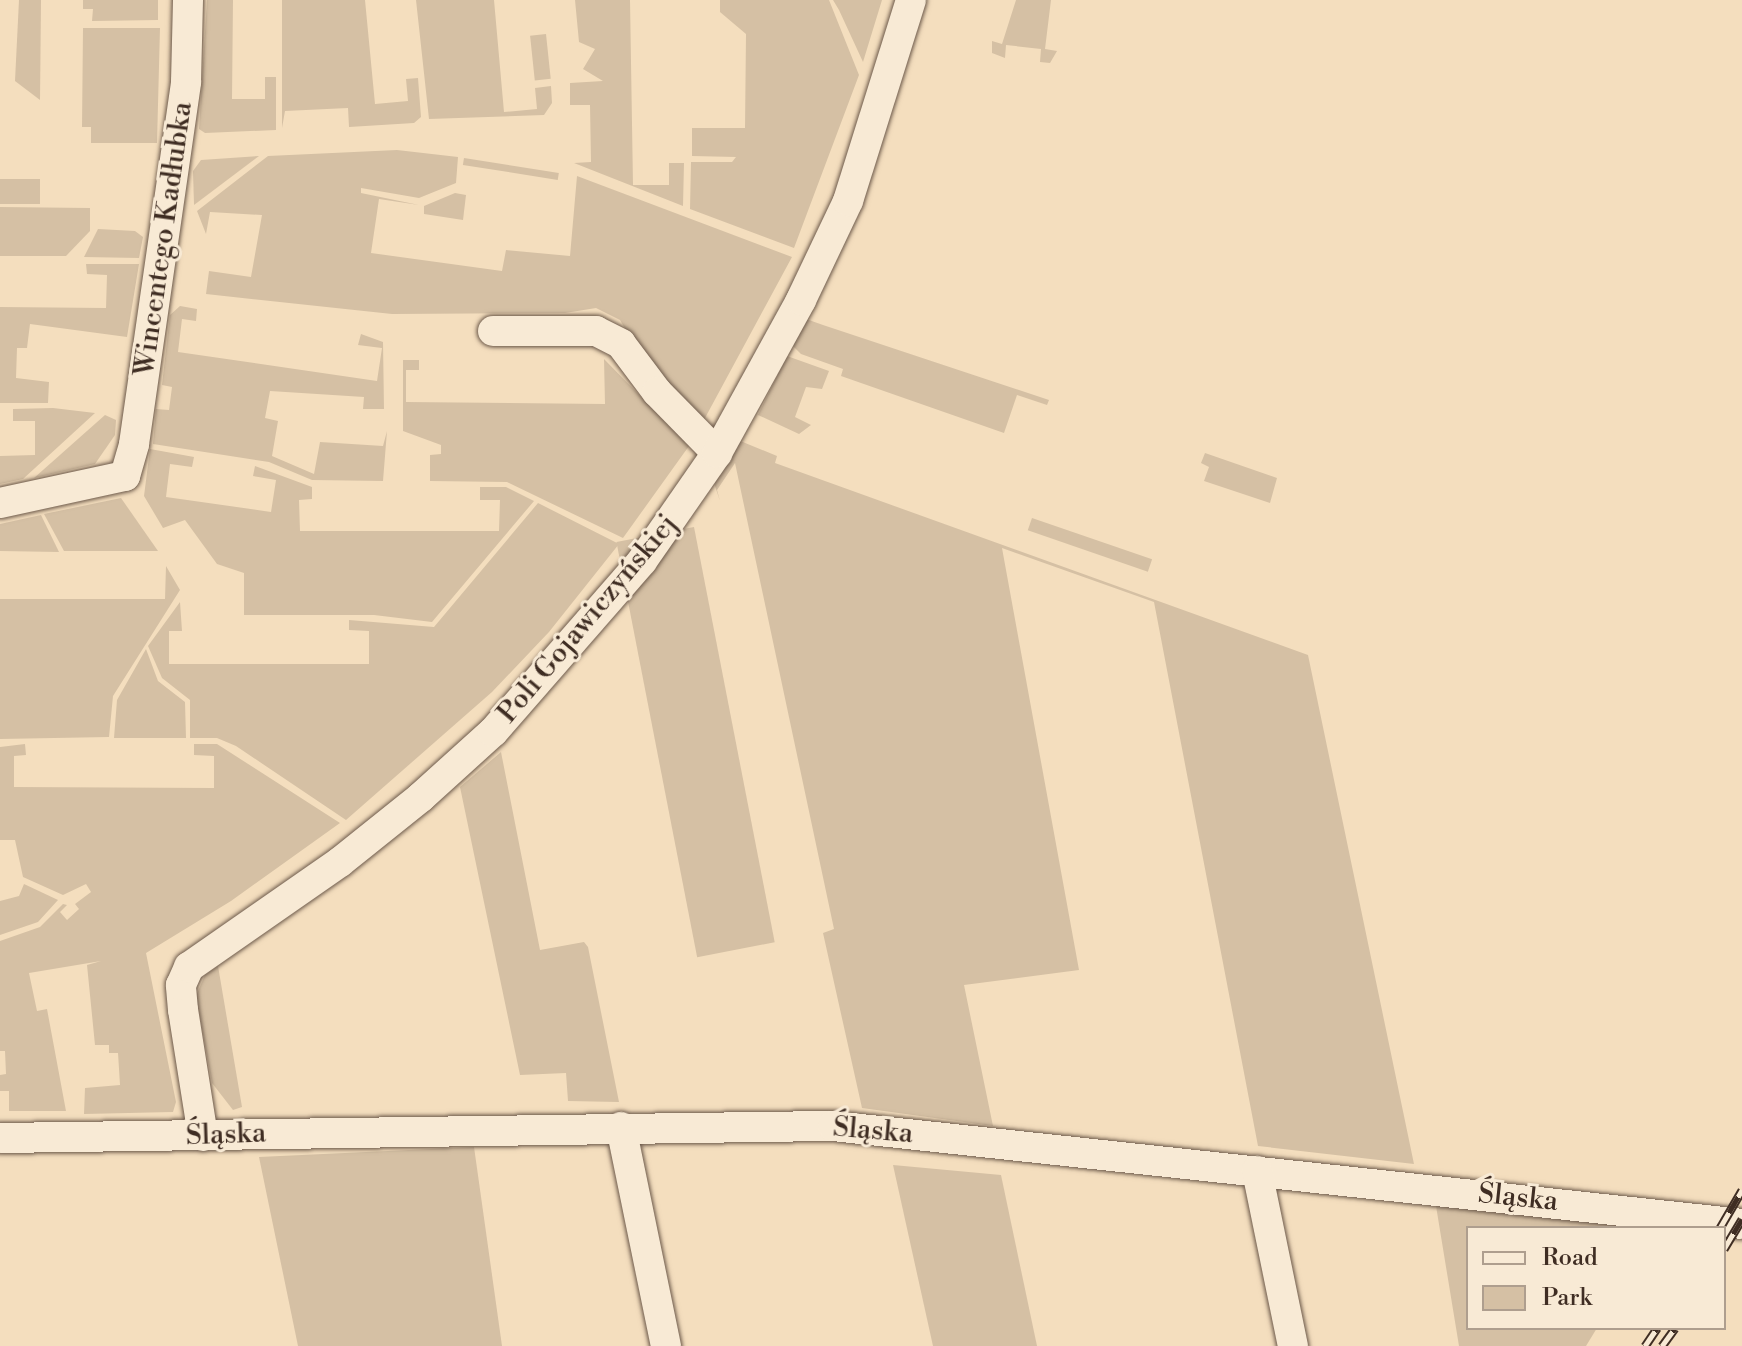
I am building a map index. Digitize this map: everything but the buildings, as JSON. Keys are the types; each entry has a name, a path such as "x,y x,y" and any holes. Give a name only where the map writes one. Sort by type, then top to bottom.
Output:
{"street":[{"name":"Wincentego Kadłubka","path":"0,503 125,476 134,444 186,82 188,0"},
{"name":"Poli Gojawiczyńskiej","path":"203,1136 183,1010 181,985 189,967 340,862 493,732 642,561 717,453 801,300 848,201 911,0"},
{"path":"493,331 596,331 621,344 657,392 717,453"},
{"name":"Śląska","path":"0,1138 833,1126 1742,1224"},
{"path":"621,1127 666,1346"},
{"path":"1257,1171 1293,1346"}],"green space":[{"path":"19,0 41,0 40,100 15,81"},
{"path":"83,0 158,0 158,20 92,21 93,9 83,9"},
{"path":"207,0 233,0 232,99 265,99 265,77 276,77 276,130 205,133 199,129"},
{"path":"282,0 365,0 375,104 408,101 406,79 418,78 421,117 414,123 349,127 348,108 285,111 282,128"},
{"path":"416,0 494,0 504,112 537,109 535,88 551,86 552,103 544,115 429,119"},
{"path":"575,0 630,0 633,185 669,185 669,163 684,163 683,206 574,163 591,162 590,105 570,105 570,83 603,81 583,69 595,49 579,42"},
{"path":"720,0 829,0 859,75 794,248 690,209 691,162 732,162 736,157 692,156 692,128 745,128 746,34 720,12"},
{"path":"833,0 882,0 863,62 839,10"},
{"path":"1016,0 1051,0 1045,49 1057,51 1050,63 1040,62 1041,49 1006,45 1005,58 992,53 992,41 1002,44"},
{"path":"83,28 160,28 157,143 91,143 91,127 82,127"},
{"path":"546,34 551,79 535,80 530,36"},
{"path":"397,150 458,157 456,183 419,198 361,188 361,193 419,205 379,199 371,253 502,271 506,250 570,256 577,176 792,257 698,431 666,398 620,320 596,308 565,313 392,314 206,294 209,271 251,277 262,215 210,212 206,234 197,211 268,156"},
{"path":"259,156 194,205 193,171 201,160"},
{"path":"464,158 559,173 558,180 463,165"},
{"path":"0,179 40,179 40,204 0,204"},
{"path":"455,193 466,195 463,220 424,214 424,206"},
{"path":"0,207 90,208 90,231 66,256 0,256"},
{"path":"98,229 135,231 143,237 139,258 84,257"},
{"path":"86,264 139,264 127,337 30,324 27,348 17,348 16,378 49,382 48,403 0,403 0,307 106,308 107,275 87,274"},
{"path":"180,306 197,309 196,321 182,319 178,352 377,381 382,348 358,345 361,334 383,342 384,409 363,409 364,397 270,391 265,418 278,421 272,456 314,474 320,442 383,446 387,431 383,481 312,480 269,462 153,444 156,409 169,410 172,387 162,385 170,315"},
{"path":"806,319 1049,400 1047,405 1017,395 1004,433 841,376 843,369 801,354 792,345"},
{"path":"787,356 829,371 822,389 806,387 795,417 811,425 799,434 758,415"},
{"path":"604,359 689,446 623,538 507,482 430,481 430,455 441,454 441,445 403,431 403,360 419,360 419,370 406,370 406,402 605,404"},
{"path":"53,408 95,413 23,479 0,484 0,456 35,455 35,421 13,421 13,409"},
{"path":"105,415 116,420 115,435 95,464 34,478"},
{"path":"738,440 777,456 775,463 1308,655 1414,1164 1258,1146 1154,602 1002,548 1079,970 964,985 993,1126 862,1108 823,933 834,929 735,463 717,490 720,501 713,480"},
{"path":"150,449 194,457 192,467 170,464 166,497 271,512 276,480 253,476 255,466 312,487 312,499 299,500 300,531 499,531 500,500 480,500 480,487 506,487 534,501 432,622 374,615 244,615 244,573 217,564 185,520 163,528 144,496"},
{"path":"1205,453 1277,478 1270,503 1204,481 1209,467 1201,463"},
{"path":"121,498 158,551 64,551 44,514"},
{"path":"538,503 619,544 549,632 492,692 346,820 236,746 217,738 190,738 190,700 162,678 148,646 180,602 182,631 169,631 169,664 369,664 369,631 349,630 349,620 434,627"},
{"path":"41,515 59,552 0,551 0,524"},
{"path":"1032,518 1152,559 1148,572 1028,530"},
{"path":"694,527 775,942 697,957 616,542"},
{"path":"166,566 180,590 113,696 109,737 0,739 0,599 165,599"},
{"path":"146,649 158,681 185,702 186,738 114,738 117,700"},
{"path":"25,744 26,755 14,756 14,787 214,788 214,756 194,755 194,744 217,744 340,823 231,901 146,953 176,1102 173,1112 84,1114 85,1088 120,1085 118,1053 109,1053 109,1045 95,1045 87,965 101,961 29,973 37,1011 47,1009 66,1111 9,1111 9,1091 0,1091 0,1075 6,1074 5,1051 0,1051 0,941 40,927 63,904 67,905 60,912 67,920 79,909 75,904 91,892 86,884 63,895 23,877 15,840 0,840 0,747"},
{"path":"501,752 540,950 584,942 588,947 619,1102 568,1101 566,1073 520,1075 460,787"},
{"path":"24,884 58,900 38,922 0,935 0,901 19,896"},
{"path":"218,966 242,1107 233,1110 212,1083 196,996 205,975"},
{"path":"474,1147 502,1346 298,1346 259,1157"},
{"path":"893,1165 1001,1175 1037,1346 933,1346"},
{"path":"1436,1206 1636,1226 1466,1226 1466,1330 1596,1330 1586,1346 1459,1346"}],"railway":[{"path":"1721,1226 1742,1190"},
{"path":"1726,1246 1742,1219"},
{"path":"1645,1346 1656,1330"},
{"path":"1662,1346 1674,1330"}]}
